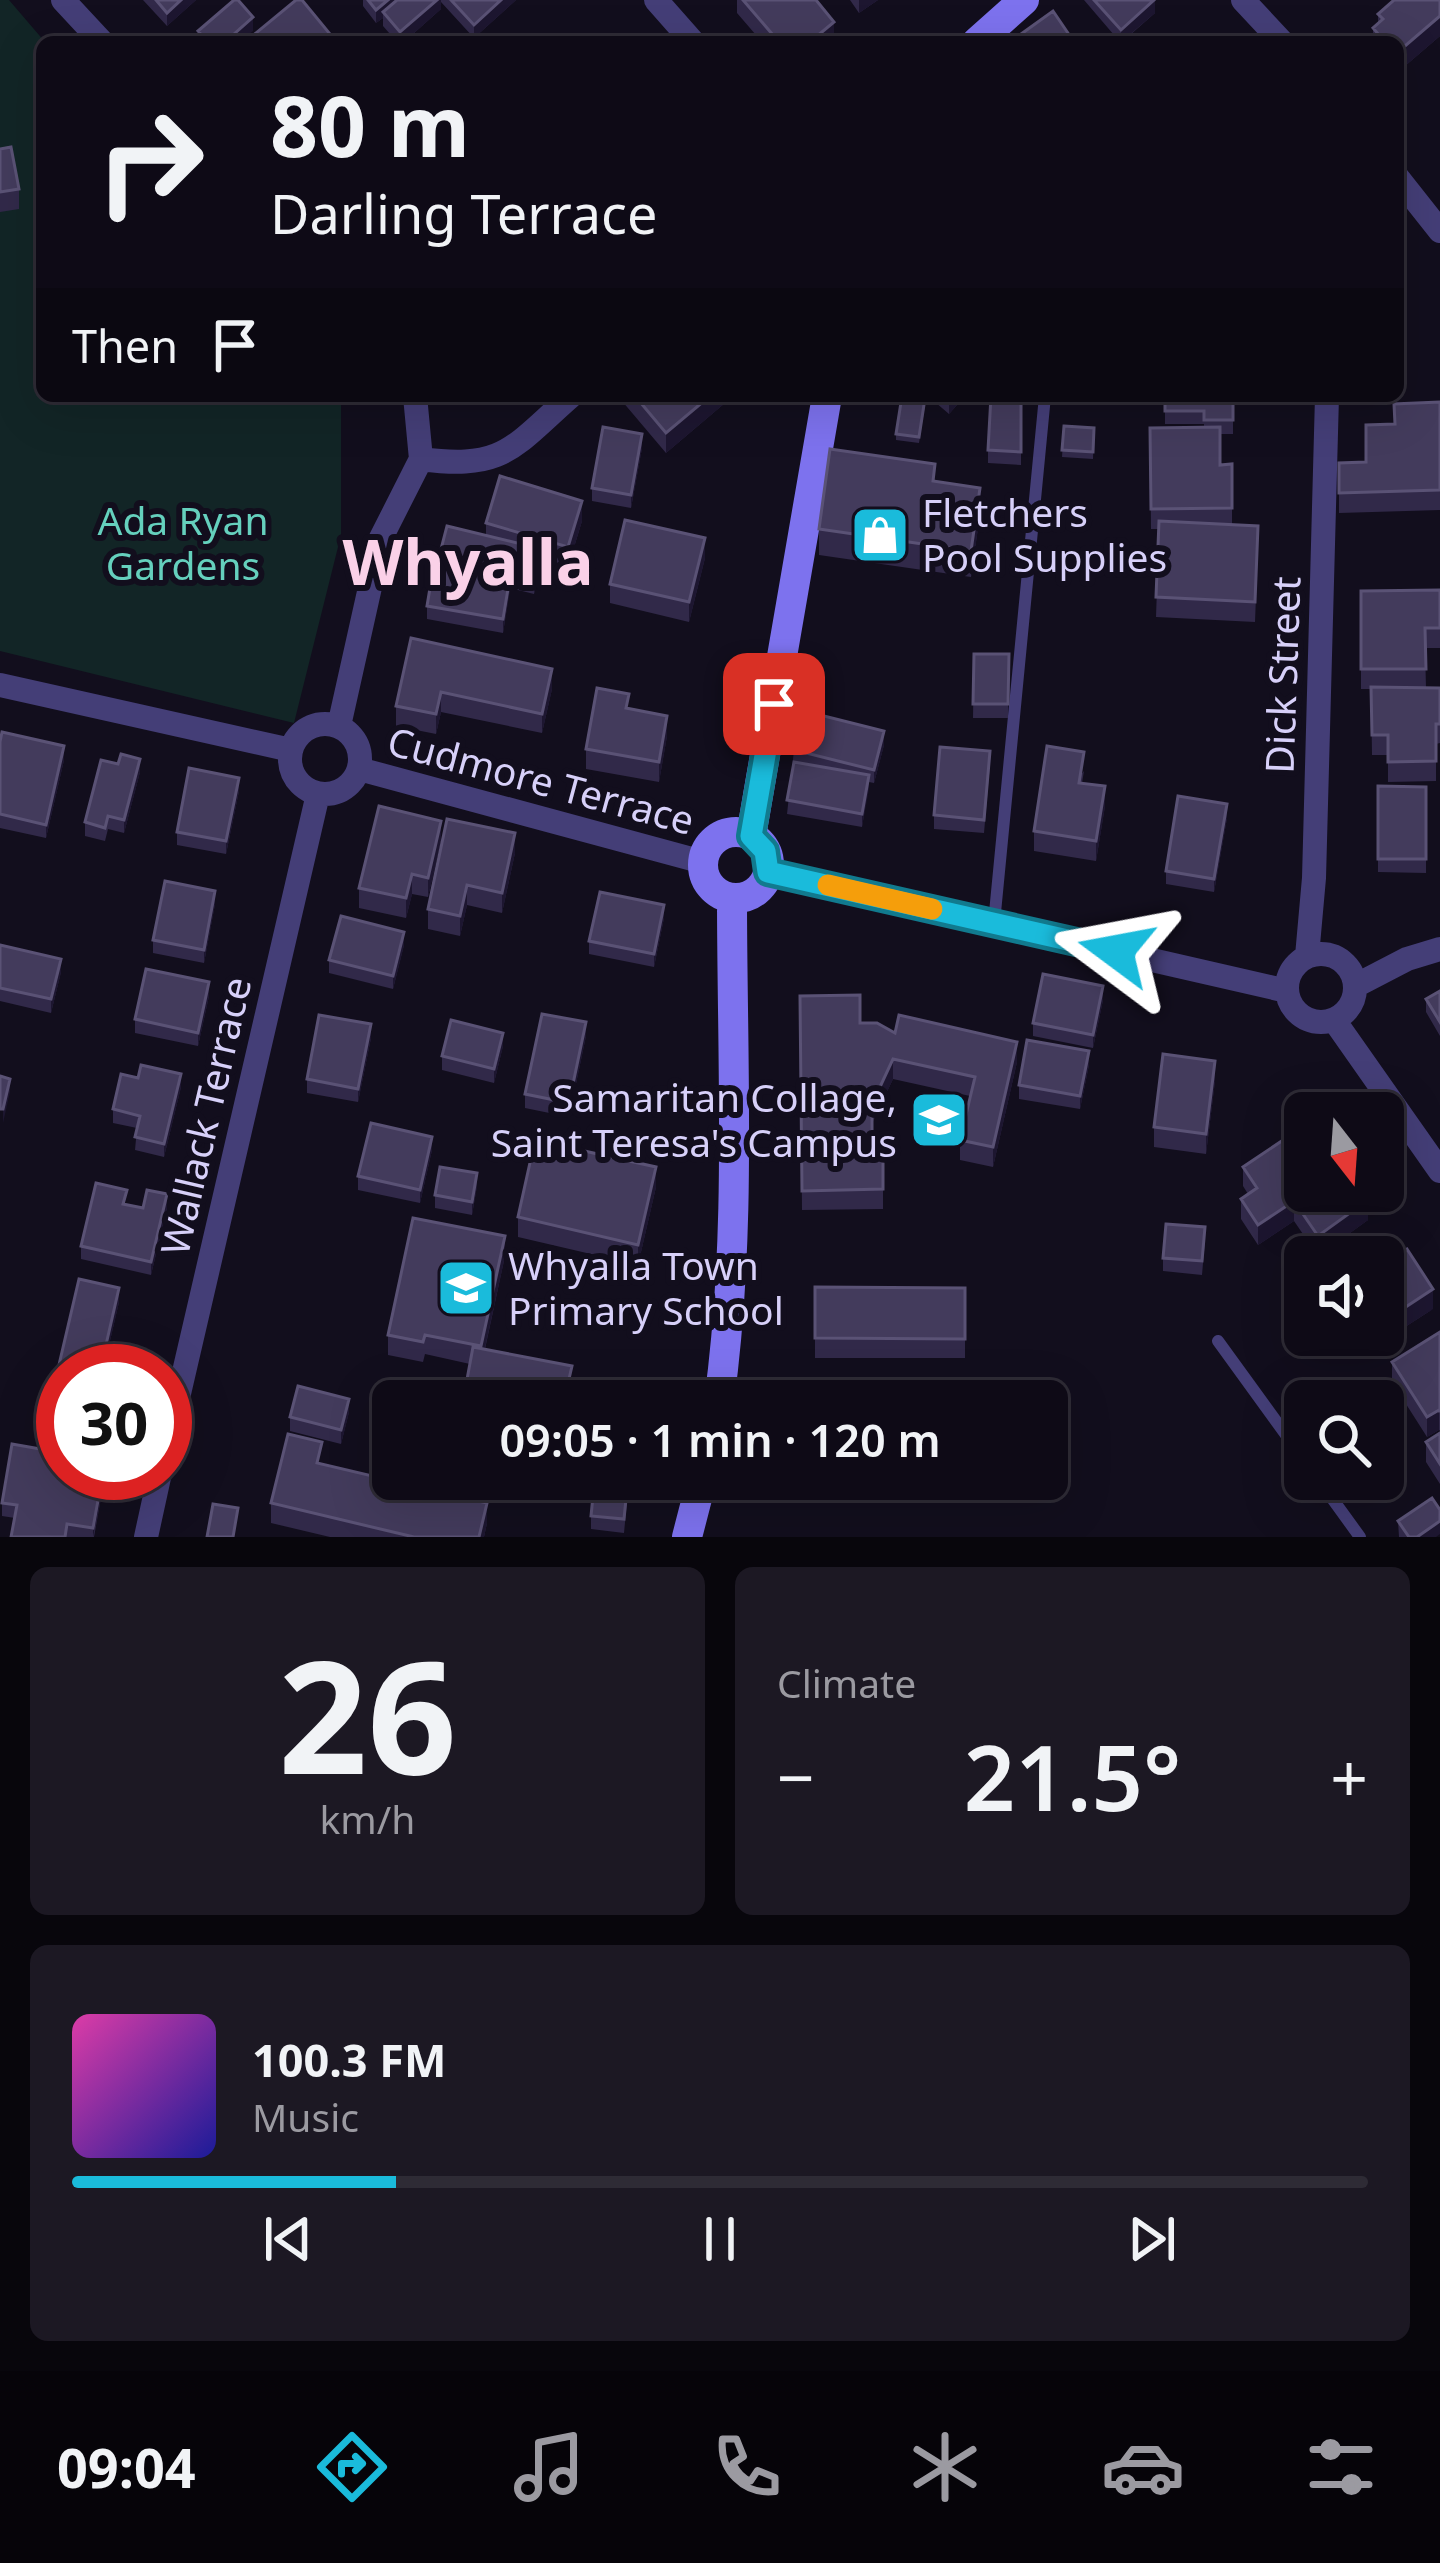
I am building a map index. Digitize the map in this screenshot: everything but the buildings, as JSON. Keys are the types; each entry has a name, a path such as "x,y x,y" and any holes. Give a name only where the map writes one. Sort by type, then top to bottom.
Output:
{"main road":[{"path":"984,36 1024,0"},
{"path":"751,836 826,402"},
{"path":"720,836 751,836 765,851 768,872 751,895 732,898 707,882 703,862 720,836"},
{"path":"721,1380 729,1312 733,1174 732,898"},
{"path":"687,1537 697,1500"}],"street":[{"path":"63,0 96,36"},
{"path":"656,0 688,36"},
{"path":"1243,0 1276,36"},
{"path":"1404,186 1440,231"},
{"path":"339,726 381,538 422,459 416,402"},
{"path":"422,459 484,464 505,454 564,402"},
{"name":"Dick Street","path":"1306,956 1314,878 1327,402"},
{"path":"0,686 291,750"},
{"path":"339,726 357,742 359,769 340,791 318,794 298,783 291,750 304,730 339,726"},
{"name":"Cudmore Terrace","path":"359,769 703,862"},
{"name":"Wallack Terrace","path":"190,1344 318,794"},
{"path":"768,872 1286,992 1304,1017 1334,1019 1350,1006 1355,986 1339,958 1306,956 1291,971 1286,992"},
{"path":"1355,986 1440,949"},
{"path":"1334,1019 1440,1171"},
{"path":"146,1537 154,1500"}],"lane":[{"path":"994,923 1044,402"},
{"path":"1218,1340 1284,1432"},
{"path":"1333,1500 1360,1537"}],"green space":[{"name":"Ada Ryan Gardens","path":"0,0 9,0 40,36 36,36 36,402 341,402 341,535 294,723 0,651"}],"slow traffic":[{"path":"828,885 932,909"}],"place":[{"name":"Fletchers Pool Supplies","path":"880,535"},
{"name":"Samaritan Collage, Saint Teresa's Campus","path":"939,1120"},
{"name":"Whyalla Town Primary School","path":"466,1288"}],"district":[{"name":"Whyalla","path":"468,563"}],"route":[{"path":"774,704 751,836 765,851 768,872 1116,951"}]}
